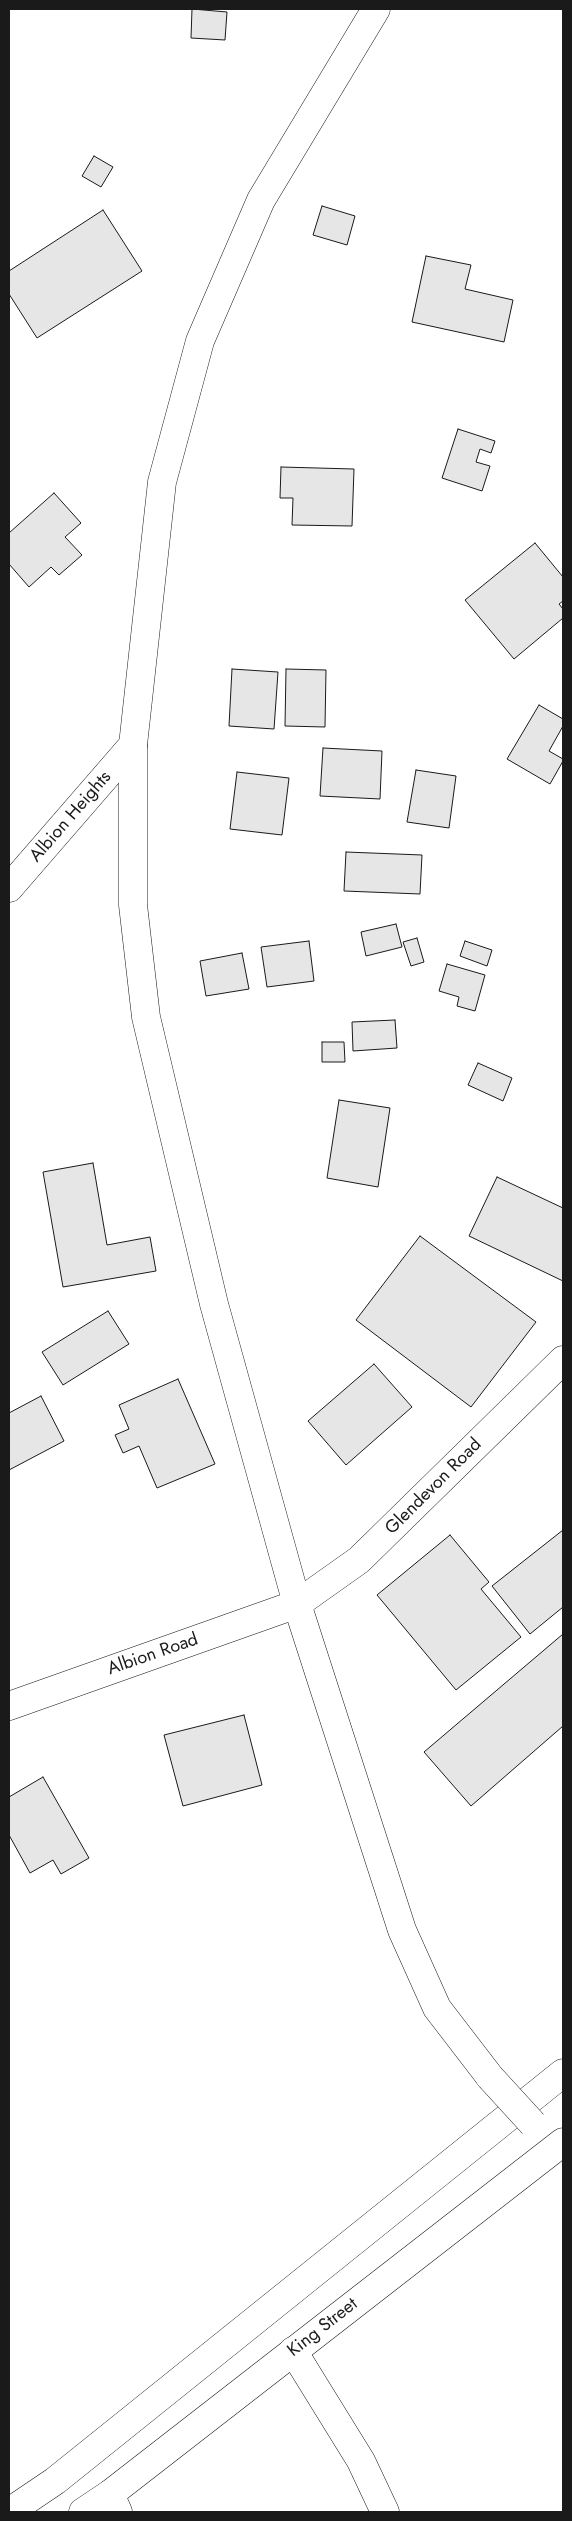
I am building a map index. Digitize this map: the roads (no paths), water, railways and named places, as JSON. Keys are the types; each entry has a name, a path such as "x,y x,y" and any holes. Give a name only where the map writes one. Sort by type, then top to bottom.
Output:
{"street":[{"path":"376,9 261,200 200,341 162,482 133,745 133,906 146,1017 214,1304 297,1604 402,1930 438,2008 490,2077 533,2124 563,2142"},
{"name":"Albion Heights","path":"9,888 133,745"},
{"name":"Glendevon Road","path":"297,1604 359,1560 563,1360"},
{"name":"Albion Road","path":"9,1706 297,1604"},
{"path":"9,2512 56,2481 563,2074"},
{"name":"King Street","path":"83,2512 114,2503 294,2351 563,2142"},
{"path":"294,2351 360,2461 385,2512"}]}
